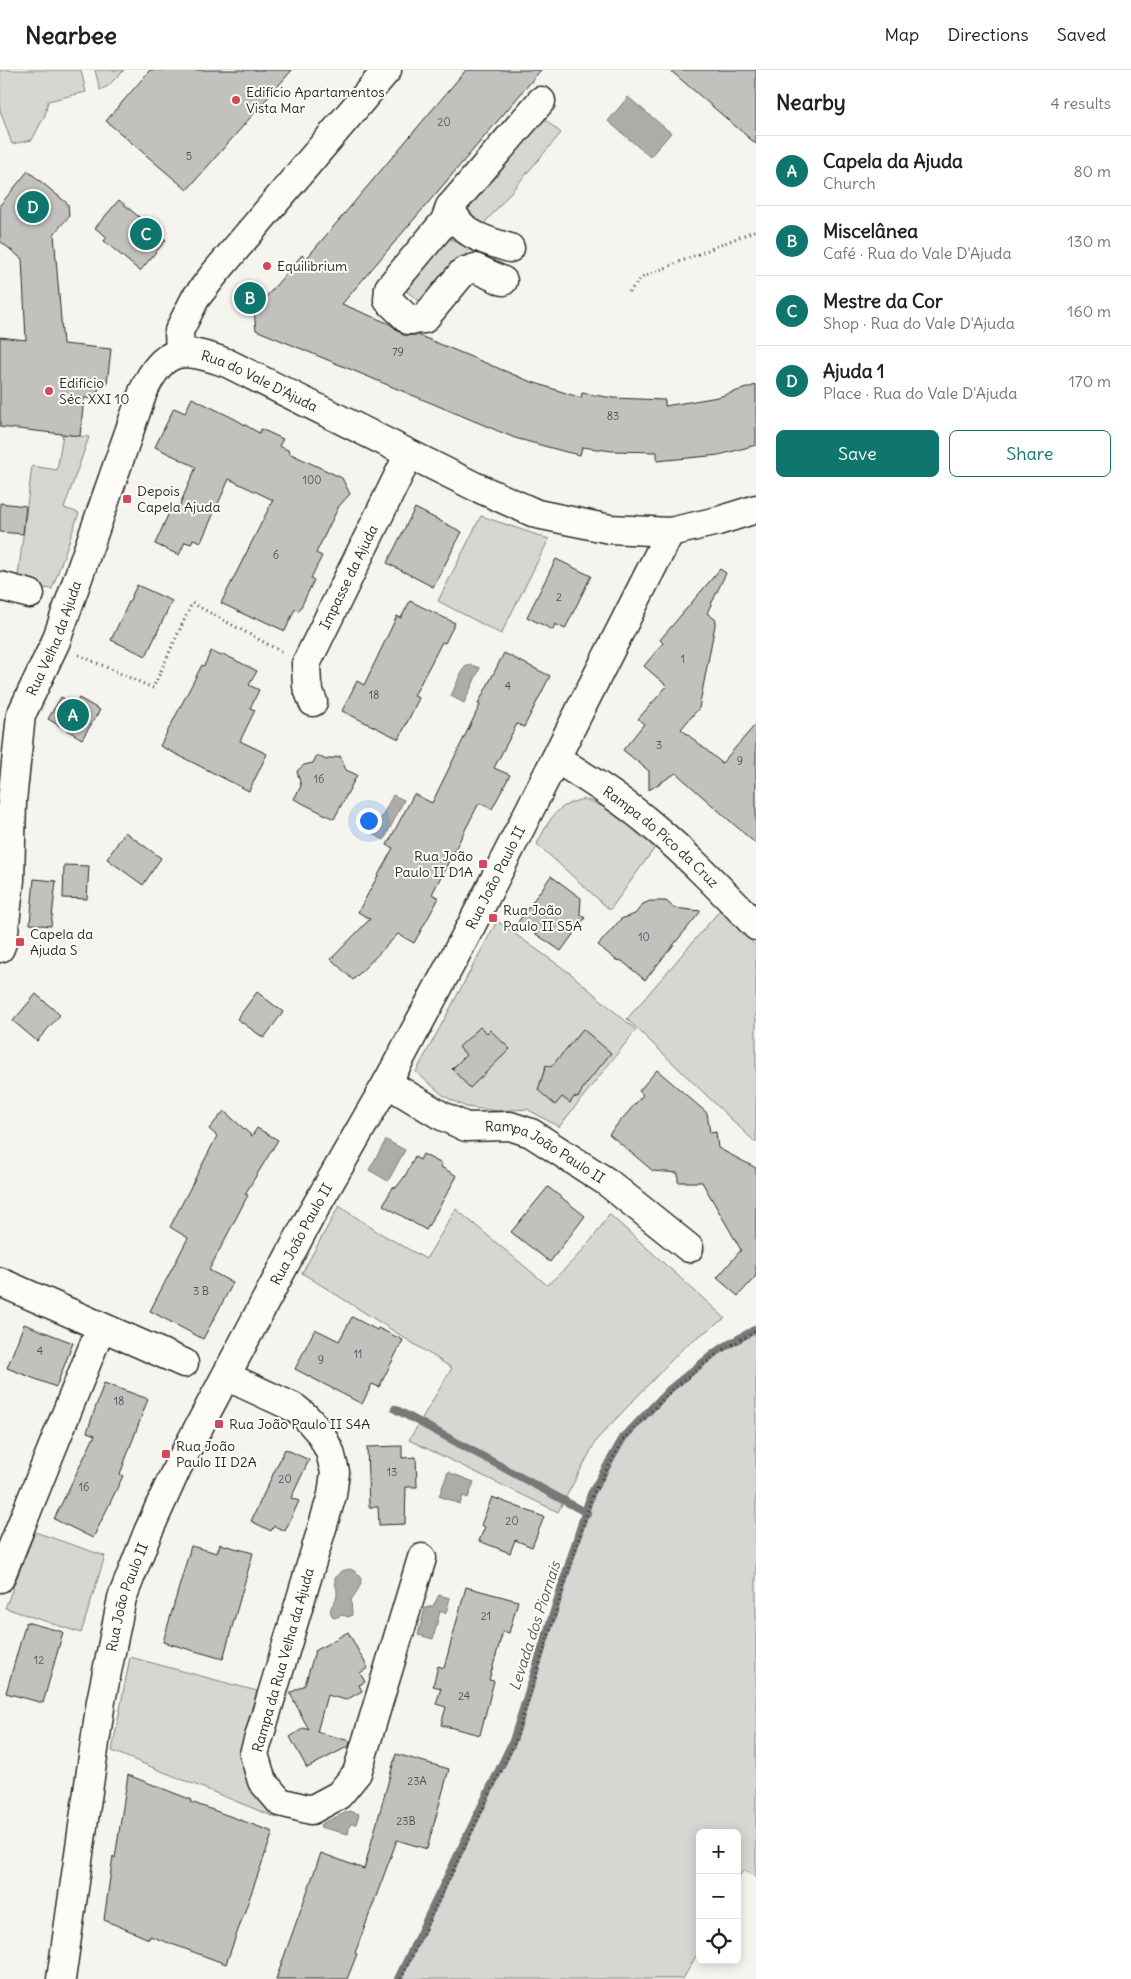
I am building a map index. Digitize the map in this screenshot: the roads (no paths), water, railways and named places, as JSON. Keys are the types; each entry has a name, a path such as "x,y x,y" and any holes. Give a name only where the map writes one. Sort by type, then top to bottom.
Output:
{"street":[{"path":"180,353 179,331 195,299 387,70"},
{"path":"503,281 475,268 463,272 424,319 409,320 388,300 389,288 445,221 450,207 541,101"},
{"path":"450,207 455,218 467,231 482,240 510,248"},
{"name":"Rua do Vale D'Ajuda","path":"180,353 203,354 227,363 474,486 537,514 610,529 670,532"},
{"name":"Rua Velha da Ajuda","path":"0,948 3,940 10,880 12,801 21,715 56,640 143,392 151,374 169,356 180,353"},
{"name":"Impasse da Ajuda","path":"313,702 307,686 306,664 409,454"},
{"path":"670,532 718,521 756,509"},
{"name":"Rua João Paulo II","path":"61,1979 101,1701 122,1598 148,1532 177,1468 311,1215 387,1083 471,926 670,532"},
{"path":"0,586 30,594"},
{"name":"Rampa do Pico da Cruz","path":"557,759 652,825 679,848 756,926"},
{"name":"Rampa João Paulo II","path":"387,1083 440,1115 466,1127 510,1126 530,1133 607,1182 688,1248"},
{"path":"0,1282 184,1363"},
{"path":"0,1578 101,1327"},
{"name":"Rampa da Rua Velha da Ajuda","path":"226,1376 295,1408 306,1417 321,1434 330,1452 335,1472 332,1495 254,1754 262,1780 280,1802 311,1810 338,1795 357,1773 422,1558"}],"waterway":[{"name":"Levada dos Piornais","path":"398,1979 513,1741 591,1494 623,1438 670,1389 717,1351 756,1329"},
{"path":"395,1409 587,1513"}],"place":[{"name":"Edifício Apartamentos Vista Mar","path":"236,100"},
{"name":"Ajuda 1","path":"33,207"},
{"name":"Mestre da Cor","path":"146,234"},
{"name":"Equilibrium","path":"267,266"},
{"name":"Miscelânea","path":"250,298"},
{"name":"Edifício Séc. XXI 10","path":"49,391"},
{"name":"Depois Capela Ajuda","path":"127,499"},
{"name":"Capela da Ajuda","path":"73,715"},
{"name":"Rua João Paulo II D1A","path":"483,864"},
{"name":"Rua João Paulo II S5A","path":"493,918"},
{"name":"Capela da Ajuda S","path":"20,942"},
{"name":"Rua João Paulo II S4A","path":"219,1424"},
{"name":"Rua João Paulo II D2A","path":"166,1454"}]}
